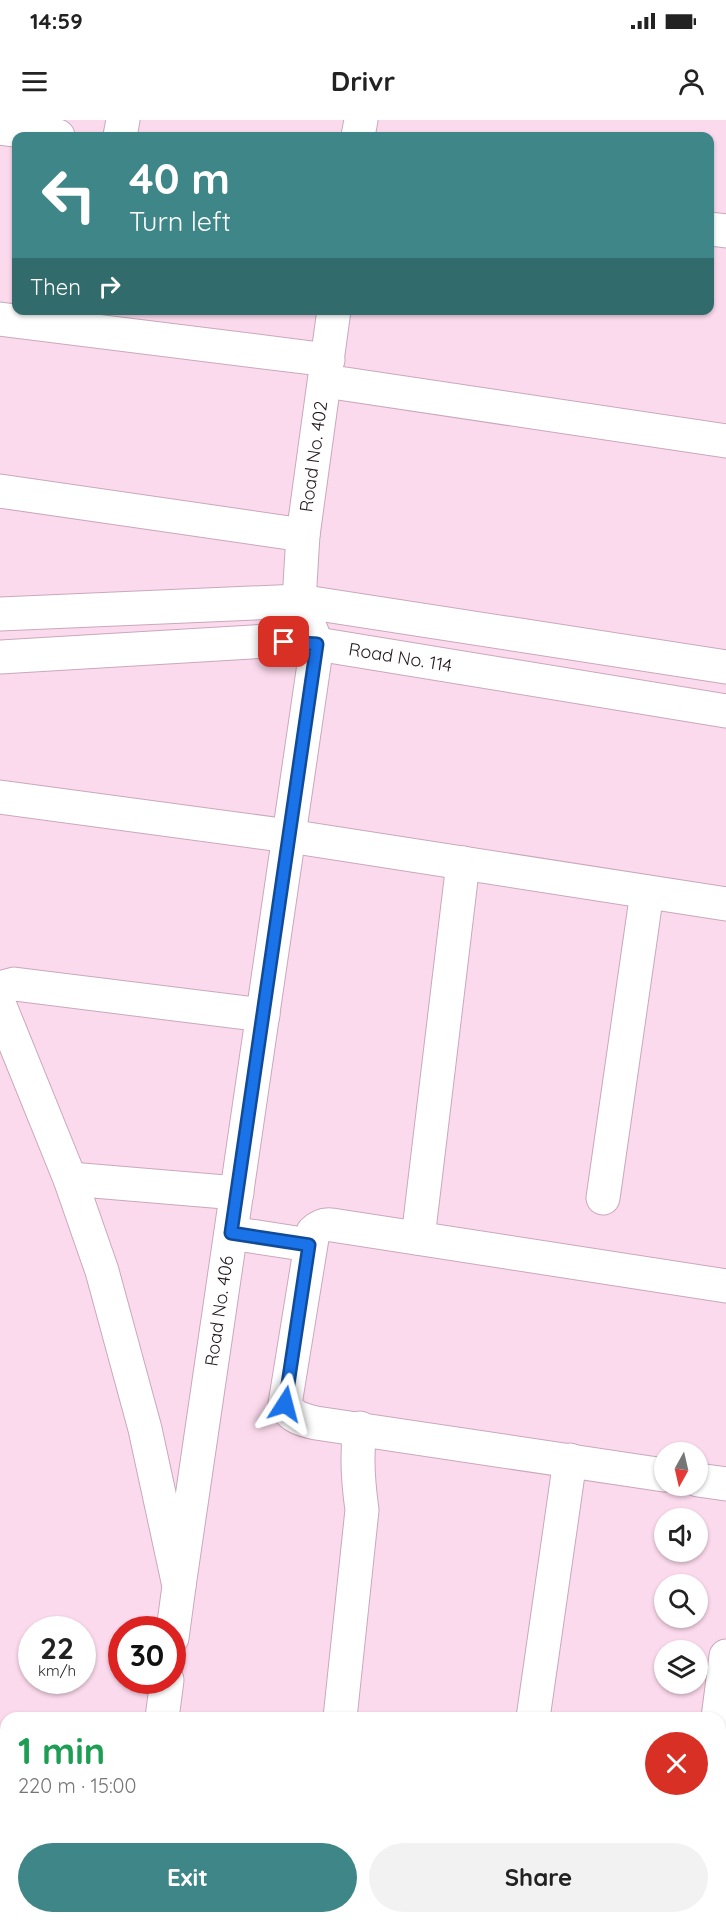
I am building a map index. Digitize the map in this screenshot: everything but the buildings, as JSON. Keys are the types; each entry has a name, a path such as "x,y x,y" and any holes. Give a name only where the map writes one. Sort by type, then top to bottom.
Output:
{"street":[{"path":"0,128 29,132"},
{"name":"Road No. 402","path":"299,601 303,534 333,315"},
{"path":"0,319 326,370 726,441"},
{"path":"0,491 303,534"},
{"path":"0,614 299,601 726,667"},
{"path":"299,601 317,644"},
{"name":"Road No. 114","path":"0,657 267,641 317,644 726,711"},
{"name":"Road No. 406","path":"175,1616 317,644"},
{"path":"0,797 289,836 726,904"},
{"path":"418,1238 463,863"},
{"path":"603,1198 647,892"},
{"path":"0,988 14,984 263,1015"},
{"path":"0,1006 70,1179 102,1271 145,1429 179,1586"},
{"path":"70,1179 237,1193"},
{"path":"654,1474 305,1420 290,1413 285,1404 309,1245 313,1232 326,1224 726,1286"},
{"path":"231,1233 309,1245"},
{"path":"341,1712 362,1510 357,1477 360,1428"},
{"path":"534,1712 570,1461"},
{"path":"708,1481 726,1484"},
{"path":"719,1712 726,1656"},
{"path":"163,1712 165,1694"}],"route":[{"path":"284,642 317,644 231,1233 309,1245 285,1404"}]}
